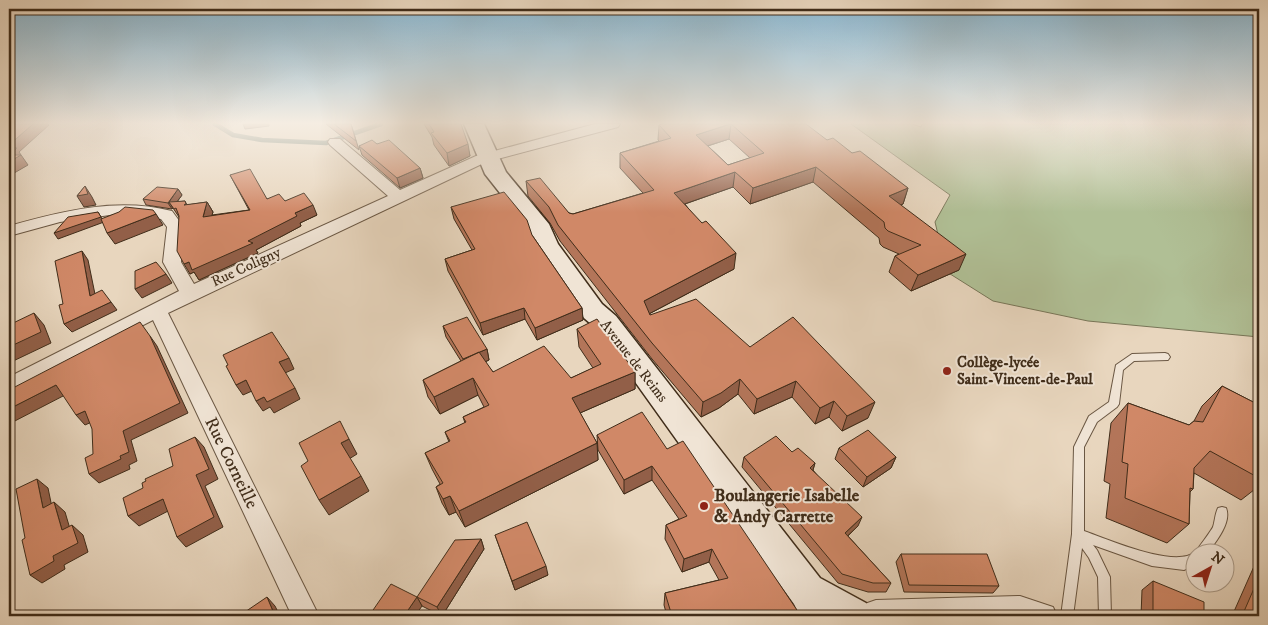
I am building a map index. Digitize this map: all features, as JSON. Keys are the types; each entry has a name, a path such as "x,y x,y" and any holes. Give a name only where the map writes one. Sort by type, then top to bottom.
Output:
{"main road":[{"name":"Avenue de Reims","path":"485,153 496,174 541,229 547,245 593,310 607,323 813,604 853,616"}],"street":[{"path":"348,153 399,197"},
{"name":"Rue Coligny","path":"9,386 190,293 487,157 502,153"},
{"path":"9,231 59,217 117,209 166,214 175,226 172,262 190,293"},
{"name":"Rue Corneille","path":"156,310 306,616"},
{"path":"865,616 901,611 1020,609 1044,616"}],"lane":[{"path":"1067,616 1078,534 1080,447 1092,419 1114,404 1119,368 1132,358 1165,357"},
{"path":"1209,542 1217,532 1222,512"},
{"path":"1078,534 1152,560 1186,563"},
{"path":"1078,534 1093,554 1104,577 1105,616"}],"green space":[{"path":"892,153 1259,153 1259,337 1088,321 993,301 947,272 935,222 950,195"}],"building":[{"path":"368,153 404,153 420,168 397,178"},
{"path":"620,153 715,153 728,165 764,153 863,153 908,188 889,196 966,254 918,275 895,256 921,245 888,231 885,228 884,222 816,167 753,188 735,172 674,193 702,223 706,221 736,253 644,301 650,315 696,299 750,347 793,317 875,402 847,416 834,401 820,408 796,381 757,399 740,379 721,393 703,402 652,343 558,225 549,207 526,181 540,178 569,213 573,214 654,190"},
{"path":"9,155 21,155 9,162"},
{"path":"250,169 267,199 279,194 285,201 304,193 313,205 295,213 297,216 248,241 253,243 192,270 189,262 184,264 177,251 179,216 176,208 174,209 169,202 185,201 186,204 184,205 207,202 203,217 250,210 230,175"},
{"path":"85,186 88,194 77,196"},
{"path":"157,187 178,189 168,203 143,199"},
{"path":"504,192 527,220 532,235 582,308 535,328 524,308 480,323 445,259 475,249 451,207"},
{"path":"125,207 153,210 156,214 107,233 101,219 119,212"},
{"path":"98,212 101,217 54,233 68,217"},
{"path":"82,251 90,296 102,290 111,302 64,324 59,305 63,304 55,261"},
{"path":"156,262 166,274 135,289 135,271"},
{"path":"34,313 41,332 9,347 9,325"},
{"path":"467,317 487,349 463,359 443,326"},
{"path":"597,319 635,372 572,398 597,443 459,511 450,496 443,499 436,487 443,483 425,453 450,441 445,432 466,422 463,417 489,405 473,378 434,397 423,380 479,352 493,372 544,346 571,378 601,364 577,329"},
{"path":"140,322 150,336 180,403 123,431 129,452 120,456 121,459 89,474 85,458 93,454 92,429 85,411 76,415 56,385 9,409 9,390"},
{"path":"272,332 289,358 279,362 295,388 267,402 264,397 256,401 246,380 236,385 226,366 228,365 223,355"},
{"path":"1222,386 1259,405 1259,478 1210,451 1194,468 1193,489 1190,488 1189,524 1125,498 1128,464 1122,462 1128,403 1189,425 1194,421 1203,422"},
{"path":"642,412 667,449 683,441 801,616 672,616 665,593 728,578 712,549 684,559 666,525 687,516 652,466 624,480 597,435"},
{"path":"340,421 349,439 341,443 361,476 319,500 301,466 308,461 299,443"},
{"path":"868,430 896,457 867,477 839,448"},
{"path":"776,436 792,452 798,448 815,463 810,468 862,517 845,533 891,583 873,583 842,574 744,457"},
{"path":"195,437 209,469 196,475 214,517 177,537 163,499 128,516 123,498 143,488 142,483 146,481 145,479 173,466 169,449"},
{"path":"37,479 43,508 54,502 62,530 72,525 78,543 53,556 54,561 30,575 22,540 25,538 16,489"},
{"path":"527,522 546,566 512,581 495,535"},
{"path":"481,539 437,607 417,597 455,540"},
{"path":"901,554 987,554 999,586 909,585"},
{"path":"1259,577 1259,616 1242,616"},
{"path":"1153,581 1204,602 1204,616 1165,616 1153,611"},
{"path":"391,584 417,597 404,616 376,616 371,613"},
{"path":"267,597 275,616 239,616"}],"place":[{"name":"Collège-lycée Saint-Vincent-de-Paul","path":"947,371"},
{"name":"Boulangerie Isabelle & Andy Carrette","path":"704,506"}]}
